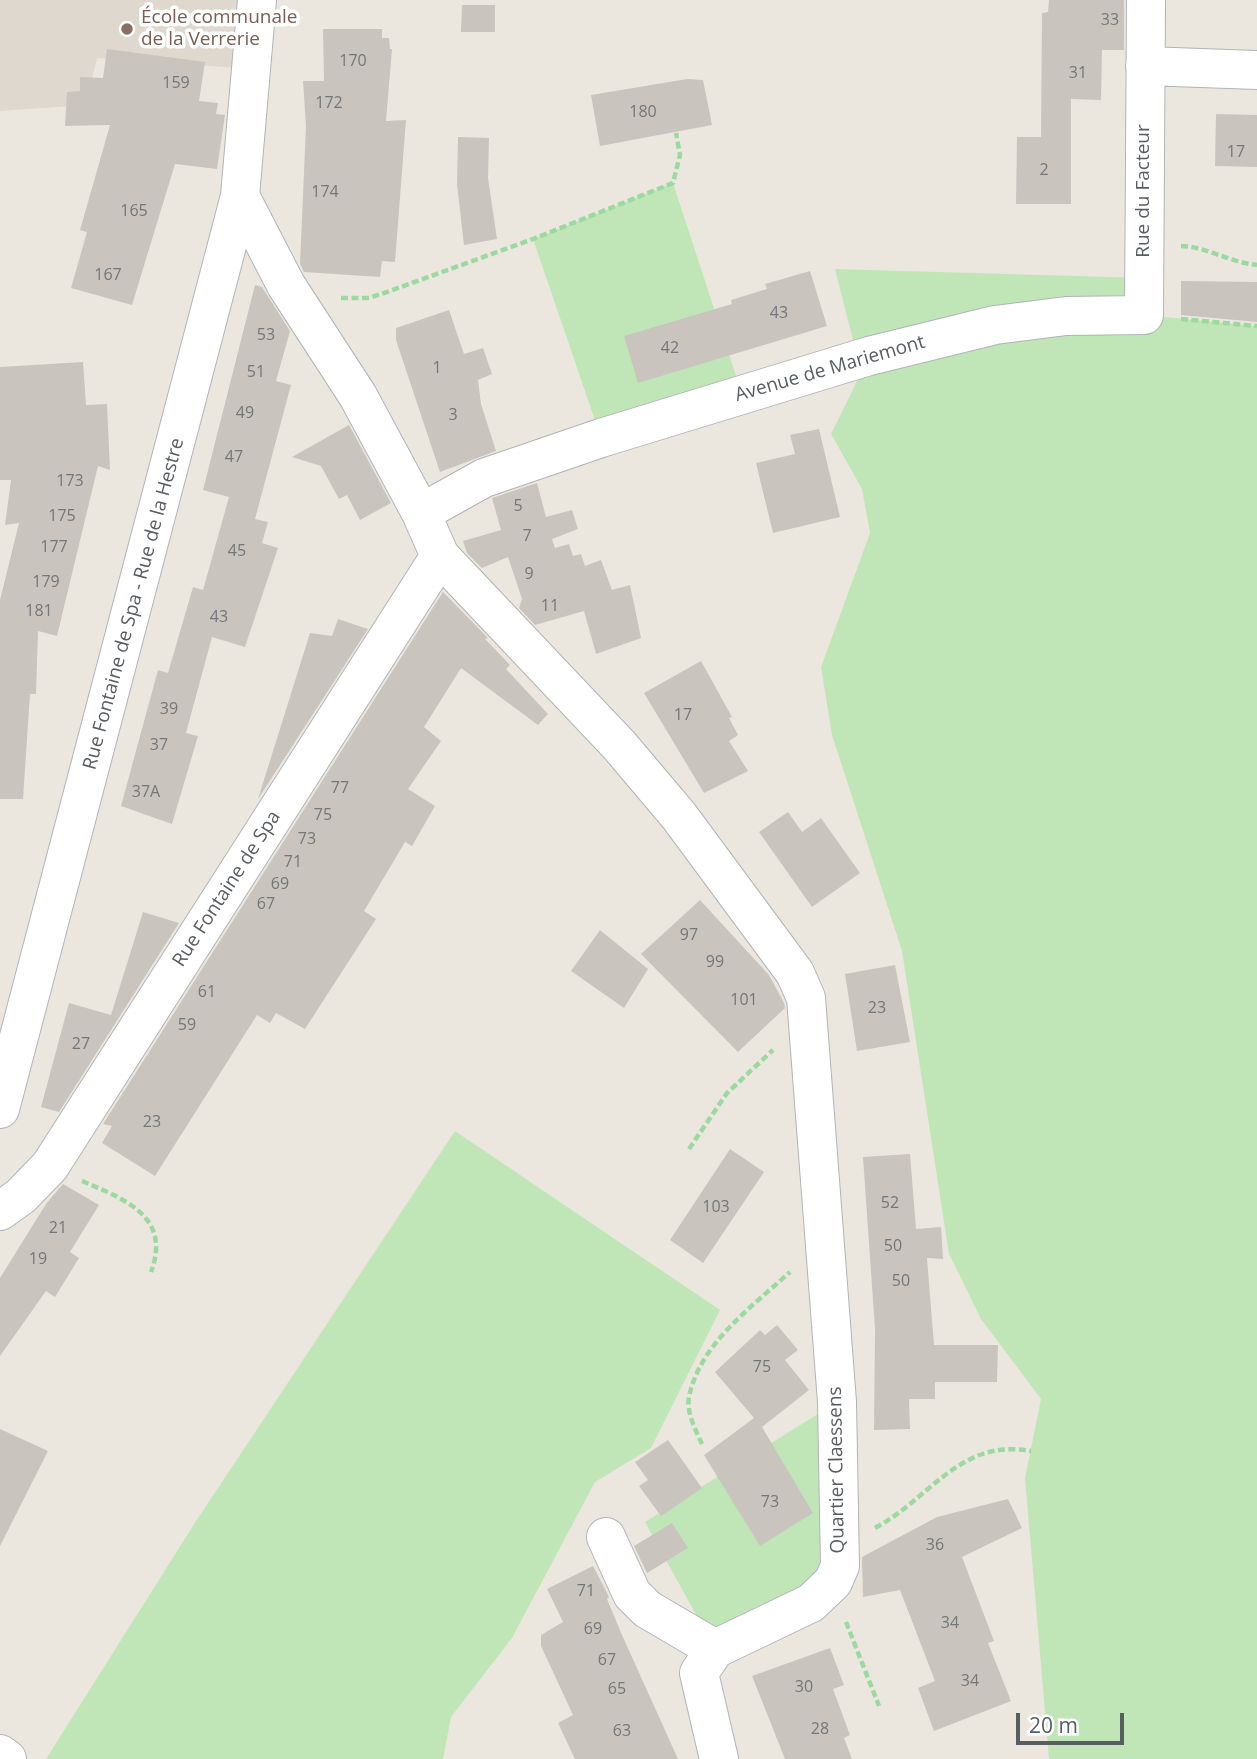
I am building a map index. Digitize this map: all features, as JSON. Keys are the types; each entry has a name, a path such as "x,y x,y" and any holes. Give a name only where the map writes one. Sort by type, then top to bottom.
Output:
{"street":[{"name":"Rue Fontaine de Spa - Rue de la Hestre","path":"0,1109 28,1012 240,196 257,0"},
{"name":"Rue du Facteur","path":"1144,315 1146,0"},
{"path":"1145,66 1257,70"},
{"name":"Quartier Claessens","path":"240,196 289,291 358,396 421,513 440,556 619,745 679,816 795,973 806,998 837,1402 840,1566 833,1582 811,1603 715,1650"},
{"name":"Avenue de Mariemont","path":"421,513 484,478 601,438 869,356 995,325 1066,316 1144,315"},
{"name":"Rue Fontaine de Spa","path":"0,1211 50,1166 440,556"},
{"path":"606,1537 632,1594 647,1609 715,1650 699,1673 719,1759"},
{"path":"0,1754 7,1759"}],"path":[{"path":"289,291 334,298 369,298 533,239 673,183 680,155 676,133"},
{"path":"1144,245 1197,246 1235,263 1257,265"},
{"path":"1144,315 1257,326"},
{"path":"689,1149 727,1093 762,1058 810,1028"},
{"path":"75,1179 135,1206 147,1220 153,1231 158,1255 151,1272"},
{"path":"702,1444 693,1423 688,1399 704,1362 726,1331 811,1255 824,1228"},
{"path":"840,1547 893,1518 964,1461 989,1450 1009,1447 1031,1451"},
{"path":"820,1595 846,1622 879,1706"}],"shaded area":[{"name":"École communale de la Verrerie","path":"0,0 257,0 252,69 97,58 86,105 0,111"}],"green space":[{"path":"673,183 742,394 601,438 533,239"},
{"path":"835,269 1144,278 1144,315 1257,326 1257,1759 1049,1759 1025,1478 1041,1399 981,1319 949,1254 902,951 832,735 821,667 870,533 862,489 831,434 869,357 858,360"},
{"path":"455,1131 720,1310 651,1448 595,1482 512,1638 451,1717 443,1759 46,1759 196,1521"},
{"path":"837,1402 840,1566 715,1649 645,1522"}],"building":[{"path":"1049,0 1124,0 1124,50 1102,50 1101,100 1071,99 1071,204 1016,204 1017,137 1041,137 1042,13 1048,12"},
{"path":"462,5 495,5 495,32 461,32"},
{"path":"323,29 382,29 382,38 389,38 392,49 386,121 406,120 395,262 382,261 380,277 304,272 300,264 306,126 303,81 324,81"},
{"path":"107,49 205,62 199,101 218,103 216,114 225,115 217,169 175,164 132,305 71,288 87,232 80,230 110,125 65,126 67,92 80,91 80,77 103,78"},
{"path":"687,79 703,80 712,125 600,146 591,95"},
{"path":"1216,114 1257,115 1257,167 1215,166"},
{"path":"458,137 489,138 488,178 497,239 464,245 457,184"},
{"path":"810,271 827,326 638,383 624,336 732,304 731,300 767,289 765,284"},
{"path":"1181,281 1257,282 1257,322 1181,315"},
{"path":"255,285 262,287 290,331 276,381 291,385 255,519 268,522 262,543 278,548 245,647 212,637 186,733 198,736 172,824 121,806 158,670 168,673 193,587 203,590 229,497 203,490"},
{"path":"449,310 464,354 483,348 492,374 478,380 481,404 496,451 440,472 396,340 396,328"},
{"path":"83,362 86,405 107,404 110,470 98,466 57,636 38,631 36,694 30,694 23,799 0,799 0,600 19,523 5,525 11,480 0,480 0,367"},
{"path":"349,425 391,503 360,520 347,495 339,499 321,466 292,457"},
{"path":"819,429 840,517 773,533 756,463 795,454 790,435"},
{"path":"537,483 546,517 572,510 578,529 552,539 555,548 569,544 573,556 581,554 585,566 601,560 612,590 630,585 641,638 596,654 584,611 535,625 519,608 522,599 508,557 482,568 467,553 463,541 501,530 492,498"},
{"path":"443,592 488,638 485,639 510,665 506,669 548,714 538,725 461,668 424,727 441,741 408,789 435,806 412,846 405,842 364,911 376,919 305,1029 276,1013 270,1023 257,1015 155,1176 102,1143 112,1126 103,1124"},
{"path":"338,619 368,629 258,799 310,633 332,636"},
{"path":"701,661 732,717 729,718 738,735 729,741 748,771 704,793 644,693"},
{"path":"788,812 802,832 821,818 860,873 812,907 759,832"},
{"path":"700,900 769,975 784,1003 785,1008 738,1052 641,954"},
{"path":"143,912 179,923 59,1112 41,1107 69,1003 111,1015"},
{"path":"600,930 648,969 624,1008 571,971"},
{"path":"895,965 910,1042 857,1051 845,974"},
{"path":"730,1149 764,1172 703,1263 670,1240"},
{"path":"910,1154 916,1229 941,1227 943,1259 927,1258 934,1345 998,1345 997,1382 935,1382 935,1399 909,1399 910,1429 874,1430 875,1329 863,1157"},
{"path":"63,1184 99,1205 70,1252 79,1258 55,1297 46,1291 0,1356 0,1278 46,1204"},
{"path":"777,1325 798,1350 785,1360 809,1390 762,1427 813,1513 760,1546 704,1455 754,1418 715,1372 760,1330 765,1335"},
{"path":"0,1429 48,1451 0,1546"},
{"path":"668,1440 702,1488 661,1516 639,1486 648,1480 635,1462"},
{"path":"1008,1499 1022,1528 962,1557 994,1641 988,1643 1011,1701 934,1731 918,1688 935,1681 900,1590 863,1597 862,1557 937,1517"},
{"path":"672,1523 688,1548 647,1573 634,1546"},
{"path":"593,1566 609,1597 607,1599 622,1635 678,1759 575,1759 558,1723 573,1715 541,1646 541,1635 563,1622 547,1589"},
{"path":"830,1648 844,1685 833,1689 850,1735 844,1738 852,1759 785,1759 752,1676"}],"place":[{"name":"École communale de la Verrerie","path":"127,29"}]}
